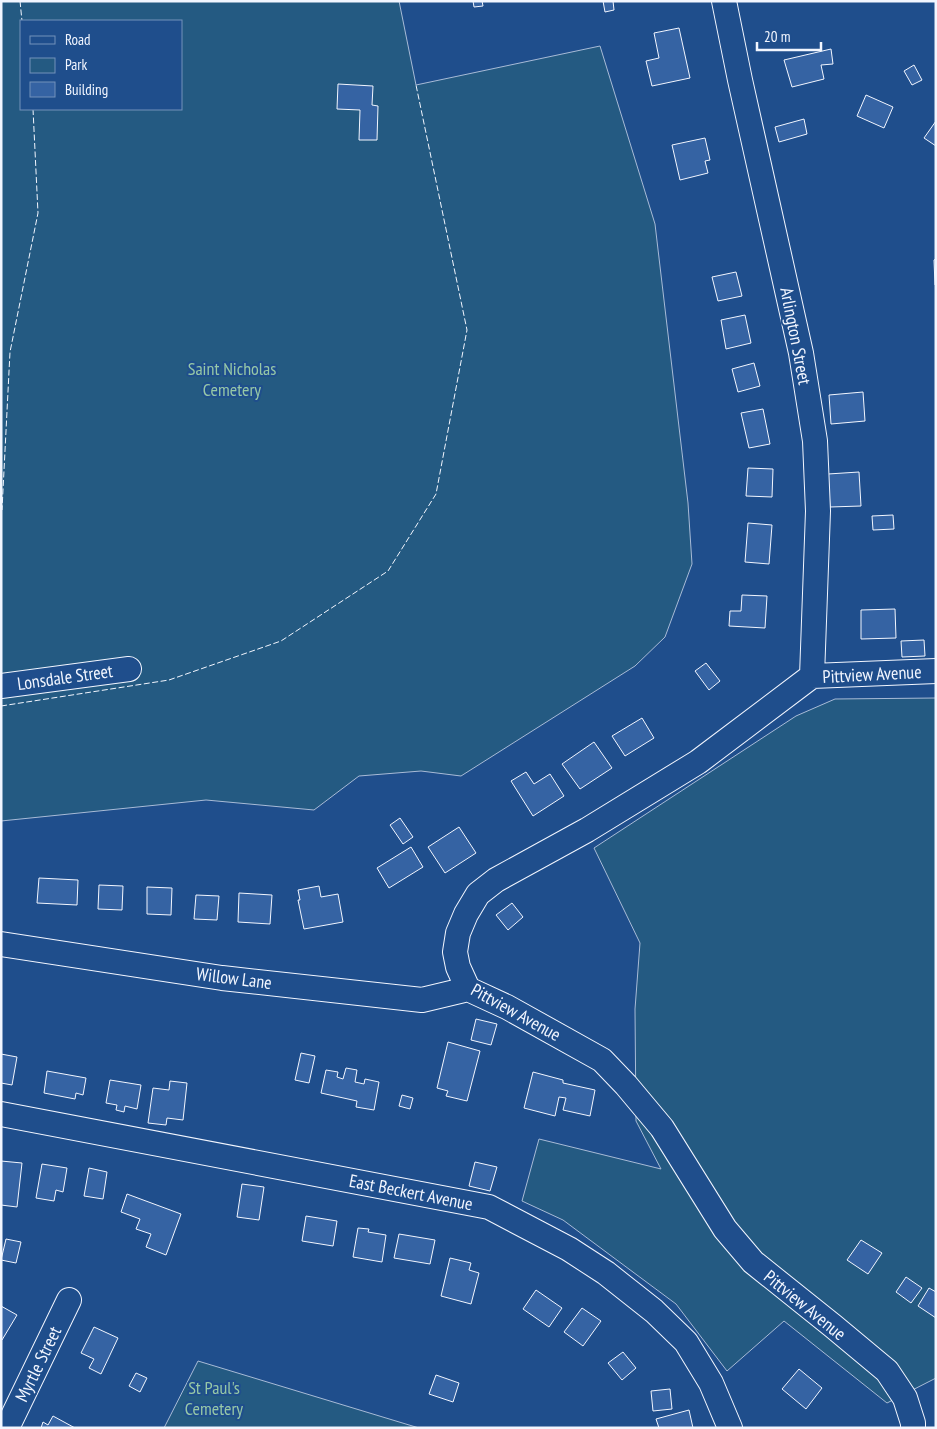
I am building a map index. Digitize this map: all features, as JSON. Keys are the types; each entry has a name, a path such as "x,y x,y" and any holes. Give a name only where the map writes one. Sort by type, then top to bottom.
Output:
{"street":[{"name":"Arlington Street","path":"724,1 801,353 815,441 818,511 812,676"},
{"name":"Lonsdale Street","path":"1,686 128,669"},
{"name":"Pittview Avenue","path":"913,1428 904,1398 887,1372 833,1326 752,1262 725,1228 662,1128 602,1060 507,1007 468,989 458,967 455,952 458,933 466,914 478,894 496,880 587,830 698,762 812,676 936,671"},
{"name":"Willow Lane","path":"1,944 222,978 422,1000 468,989"},
{"name":"East Beckert Avenue","path":"1,1114 490,1207 569,1249 606,1273 654,1311 686,1342 710,1383 730,1428"},
{"name":"Myrtle Street","path":"7,1428 69,1300"}],"green space":[{"name":"Saint Nicholas Cemetery","path":"1,1 399,1 416,85 600,46 655,224 688,503 692,564 665,637 635,666 461,776 421,771 359,776 314,810 206,800 1,821"},
{"path":"936,698 936,1378 887,1403 784,1321 727,1371 676,1304 563,1220 522,1201 539,1139 661,1169 636,1121 635,1009 640,943 594,848 796,716 835,699"},
{"name":"St Paul's Cemetery","path":"198,1361 419,1428 164,1428"}],"building":[{"path":"473,1 482,1 483,6 474,7"},
{"path":"603,1 613,1 614,10 605,12"},
{"path":"679,28 690,78 652,86 646,61 659,58 654,33"},
{"path":"831,49 833,64 821,65 824,79 792,87 784,60"},
{"path":"914,65 922,80 912,85 904,71"},
{"path":"338,84 373,86 372,105 378,106 377,140 359,140 360,110 337,109"},
{"path":"866,95 893,107 884,128 857,116"},
{"path":"804,119 807,134 779,142 775,127"},
{"path":"936,121 936,146 924,138"},
{"path":"705,138 710,160 705,161 708,173 680,180 672,145"},
{"path":"936,259 936,285 935,285 934,260"},
{"path":"736,272 742,296 718,301 712,277"},
{"path":"745,315 751,343 726,349 721,320"},
{"path":"754,363 760,386 738,392 732,369"},
{"path":"863,392 865,421 831,424 829,395"},
{"path":"763,409 770,444 749,448 741,413"},
{"path":"748,468 773,469 772,497 746,496"},
{"path":"859,472 861,506 830,507 828,474"},
{"path":"893,515 894,529 873,530 872,516"},
{"path":"748,523 772,525 769,564 745,562"},
{"path":"742,595 767,596 765,628 729,626 730,611 741,611"},
{"path":"895,609 896,638 861,639 861,610"},
{"path":"924,640 925,656 902,657 901,641"},
{"path":"706,663 720,681 709,690 695,671"},
{"path":"642,718 654,738 625,756 612,736"},
{"path":"594,742 612,768 580,789 562,764"},
{"path":"526,772 534,784 550,774 564,796 533,816 511,781"},
{"path":"400,818 413,837 403,844 390,825"},
{"path":"459,827 476,853 445,873 428,847"},
{"path":"411,847 423,867 389,888 377,868"},
{"path":"39,878 78,880 77,905 37,903"},
{"path":"99,885 123,886 122,910 98,909"},
{"path":"319,886 321,897 338,894 343,922 304,929 298,900 300,900 298,890"},
{"path":"147,887 172,888 171,915 147,914"},
{"path":"239,893 272,895 270,924 238,922"},
{"path":"196,895 219,896 217,920 194,919"},
{"path":"512,903 523,917 508,930 496,915"},
{"path":"476,1019 497,1024 491,1045 471,1040"},
{"path":"448,1042 480,1051 467,1101 446,1096 448,1091 437,1088"},
{"path":"301,1053 315,1056 309,1083 295,1080"},
{"path":"1,1054 17,1057 12,1085 1,1083"},
{"path":"346,1068 357,1070 355,1082 364,1084 365,1079 379,1082 374,1110 356,1107 357,1101 321,1093 326,1070 338,1072 337,1077 343,1079"},
{"path":"47,1071 86,1078 83,1095 76,1093 75,1099 44,1093"},
{"path":"533,1072 563,1080 563,1083 595,1090 590,1116 563,1110 566,1098 559,1097 555,1116 524,1108"},
{"path":"110,1080 141,1085 137,1109 125,1106 124,1112 116,1110 117,1105 106,1103"},
{"path":"170,1081 187,1083 183,1120 167,1118 166,1125 148,1123 153,1088 169,1090"},
{"path":"402,1095 413,1098 410,1109 399,1106"},
{"path":"1,1161 22,1163 17,1207 1,1205"},
{"path":"475,1162 497,1167 490,1191 469,1186"},
{"path":"42,1164 67,1168 63,1192 56,1190 54,1201 36,1198"},
{"path":"89,1168 107,1172 103,1199 84,1196"},
{"path":"242,1184 264,1187 259,1220 237,1217"},
{"path":"127,1194 181,1214 166,1255 146,1247 151,1234 136,1229 140,1219 121,1212"},
{"path":"306,1216 337,1221 333,1246 302,1241"},
{"path":"358,1228 369,1229 368,1232 386,1235 382,1262 353,1257"},
{"path":"399,1234 435,1240 430,1264 394,1258"},
{"path":"6,1239 21,1242 16,1263 1,1260"},
{"path":"861,1240 882,1253 868,1274 847,1260"},
{"path":"450,1258 471,1263 469,1270 479,1273 471,1304 441,1296"},
{"path":"906,1277 922,1288 911,1303 896,1292"},
{"path":"929,1288 936,1292 936,1318 918,1306"},
{"path":"536,1290 562,1308 549,1327 523,1309"},
{"path":"1,1306 17,1315 2,1340 1,1340"},
{"path":"582,1308 601,1321 583,1346 564,1332"},
{"path":"94,1327 118,1338 101,1374 89,1368 94,1359 81,1353"},
{"path":"623,1352 636,1368 622,1380 608,1363"},
{"path":"799,1369 822,1388 806,1409 782,1389"},
{"path":"136,1373 147,1378 140,1392 129,1386"},
{"path":"436,1375 459,1383 453,1402 429,1394"},
{"path":"670,1389 672,1409 653,1411 651,1391"},
{"path":"689,1410 693,1428 659,1428 656,1419"},
{"path":"53,1416 75,1428 41,1428 43,1422 48,1425"}],"fence":[{"path":"20,1 22,20"},
{"path":"1,706 169,680 281,641 388,571 436,494 467,330 416,85"},
{"path":"1,511 10,352 38,213 33,110"}]}
